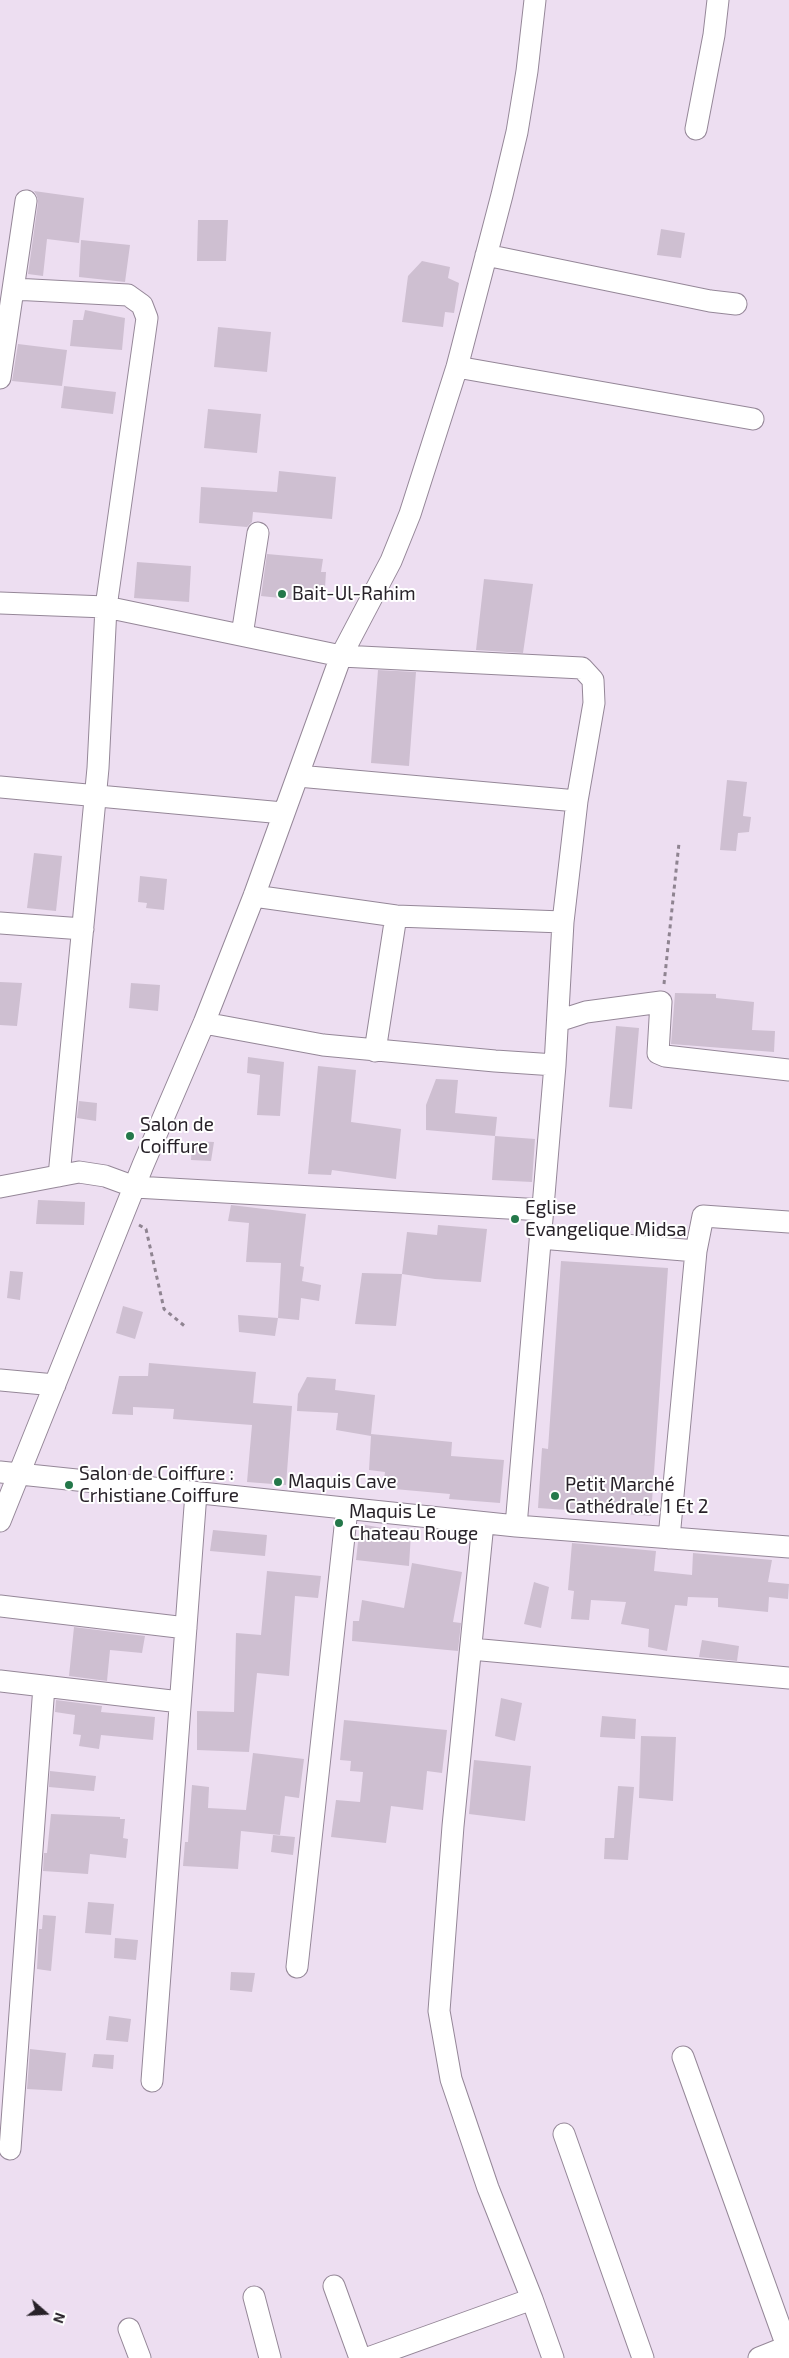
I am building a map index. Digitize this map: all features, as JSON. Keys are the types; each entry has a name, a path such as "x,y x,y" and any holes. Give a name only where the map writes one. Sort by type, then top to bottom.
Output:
{"street":[{"path":"0,1521 9,1473 55,1385 204,1023 254,896 341,656 391,561 410,514 457,367 516,132 527,71 535,0"},
{"path":"696,129 714,36 718,0"},
{"path":"0,378 2,345 13,289 26,201"},
{"path":"486,255 710,301 736,304"},
{"path":"13,289 128,295 142,305 148,318 106,607 95,796 59,1176"},
{"path":"457,367 753,420"},
{"path":"242,635 258,533"},
{"path":"0,603 106,607 341,656 582,668 593,680 594,702 577,801 563,922 555,1065 516,1526"},
{"path":"298,776 577,801"},
{"path":"0,787 283,812"},
{"path":"254,896 396,916 563,922"},
{"path":"375,1051 396,916"},
{"path":"0,923 83,929"},
{"path":"558,1021 586,1012 662,1002 658,1053 665,1056 789,1070"},
{"path":"204,1023 323,1045 375,1051 555,1065"},
{"path":"0,1188 80,1172 105,1176 135,1187 542,1210"},
{"path":"669,1538 696,1251 702,1216 789,1222"},
{"path":"540,1238 696,1251"},
{"path":"0,1380 55,1385"},
{"path":"9,1473 483,1523 789,1546"},
{"path":"152,2081 196,1493"},
{"path":"297,1967 346,1509"},
{"path":"483,1523 451,1845 439,2011 454,2088 488,2188 553,2358"},
{"path":"0,1606 186,1628"},
{"path":"470,1649 789,1678"},
{"path":"0,1681 180,1702"},
{"path":"10,2149 9,2031 44,1686"},
{"path":"683,2057 788,2348 759,2358"},
{"path":"564,2134 644,2358"},
{"path":"334,2286 360,2358"},
{"path":"254,2297 270,2358"},
{"path":"368,2358 532,2299"},
{"path":"129,2329 140,2358"}],"path":[{"path":"662,1002 679,843"},
{"path":"123,1217 146,1229 164,1309 187,1328"}],"building":[{"path":"34,191 84,198 79,243 47,239 43,276 28,274 38,203"},
{"path":"198,220 228,220 226,261 197,261"},
{"path":"661,229 685,233 681,258 657,255"},
{"path":"81,240 130,245 125,282 79,277"},
{"path":"422,261 450,267 448,278 459,283 454,313 445,312 443,327 402,322 408,276"},
{"path":"85,310 125,318 122,350 70,346 73,320 83,320"},
{"path":"218,327 271,332 267,372 214,367"},
{"path":"18,344 67,350 62,386 12,381"},
{"path":"64,386 116,392 113,414 61,408"},
{"path":"208,409 261,414 257,453 204,448"},
{"path":"279,471 336,477 332,519 253,512 252,522 247,527 199,523 201,487 277,492"},
{"path":"267,554 323,559 321,572 326,572 325,588 320,588 318,602 261,596"},
{"path":"137,562 191,566 189,602 134,598"},
{"path":"484,579 533,584 523,653 476,650"},
{"path":"378,670 416,672 409,766 371,763"},
{"path":"727,780 747,782 743,816 751,817 749,832 738,833 736,851 720,850"},
{"path":"34,853 62,856 56,911 27,908"},
{"path":"140,876 167,879 164,910 146,908 147,903 138,902"},
{"path":"0,982 22,983 17,1026 0,1025"},
{"path":"131,983 160,985 158,1011 129,1008"},
{"path":"675,993 716,994 716,998 754,1002 752,1030 775,1031 774,1052 671,1044"},
{"path":"616,1026 639,1028 632,1109 609,1107"},
{"path":"248,1057 284,1062 280,1116 257,1115 260,1075 247,1073"},
{"path":"318,1066 356,1070 351,1122 401,1129 396,1179 332,1170 331,1175 308,1174"},
{"path":"436,1079 458,1080 455,1113 497,1117 495,1136 426,1130 426,1105"},
{"path":"79,1101 97,1103 96,1121 77,1118"},
{"path":"495,1136 535,1139 532,1182 492,1180"},
{"path":"192,1141 214,1142 211,1161 191,1160"},
{"path":"38,1200 85,1202 84,1225 36,1224"},
{"path":"231,1205 306,1214 300,1266 304,1267 302,1281 321,1285 319,1301 301,1298 299,1320 278,1318 281,1263 246,1262 249,1223 228,1221"},
{"path":"438,1225 487,1229 481,1282 435,1279 402,1274 407,1232 437,1235"},
{"path":"561,1261 668,1268 651,1516 538,1508 542,1448 548,1449"},
{"path":"10,1271 23,1272 20,1300 7,1298"},
{"path":"362,1273 402,1274 396,1326 355,1324"},
{"path":"123,1306 143,1312 135,1339 116,1333"},
{"path":"238,1315 278,1318 275,1336 239,1332"},
{"path":"149,1363 256,1372 253,1403 292,1406 286,1485 247,1482 252,1425 173,1419 174,1409 133,1407 133,1415 112,1414 119,1376 148,1376"},
{"path":"307,1377 336,1379 335,1390 375,1395 371,1434 452,1442 451,1456 504,1460 500,1503 449,1499 450,1494 383,1488 385,1472 369,1470 371,1436 336,1430 338,1413 297,1411 298,1394"},
{"path":"360,1524 411,1533 409,1566 356,1560"},
{"path":"213,1530 267,1535 265,1556 210,1551"},
{"path":"572,1543 656,1551 654,1571 692,1575 693,1553 772,1560 768,1582 789,1584 788,1599 769,1597 768,1612 718,1607 718,1598 688,1597 687,1606 675,1605 667,1651 648,1647 649,1629 621,1624 626,1602 591,1600 589,1620 571,1619 574,1591 568,1590"},
{"path":"412,1563 462,1572 453,1622 461,1623 458,1651 352,1641 353,1621 359,1621 362,1600 404,1608"},
{"path":"267,1571 321,1576 318,1598 295,1596 289,1676 257,1673 249,1752 197,1750 197,1711 234,1712 236,1633 261,1635"},
{"path":"534,1582 549,1587 541,1628 524,1624"},
{"path":"74,1627 145,1636 142,1653 110,1650 107,1681 69,1676"},
{"path":"702,1640 739,1646 737,1661 699,1657"},
{"path":"501,1698 522,1703 515,1741 495,1736"},
{"path":"56,1700 102,1706 101,1712 155,1717 153,1740 101,1735 99,1749 79,1746 81,1735 73,1734 75,1715 55,1712"},
{"path":"602,1716 636,1719 635,1739 600,1737"},
{"path":"344,1720 447,1730 442,1773 427,1771 423,1810 391,1806 386,1843 331,1837 336,1800 360,1802 363,1772 350,1771 351,1761 340,1760"},
{"path":"641,1736 676,1737 673,1801 639,1798"},
{"path":"253,1753 304,1759 299,1798 285,1796 280,1835 241,1831 238,1869 183,1866 185,1842 188,1842 192,1785 209,1787 208,1808 246,1810"},
{"path":"474,1760 531,1766 525,1821 469,1814"},
{"path":"50,1771 96,1776 94,1791 49,1787"},
{"path":"618,1786 634,1787 628,1860 604,1859 605,1838 614,1838"},
{"path":"51,1814 120,1817 120,1819 125,1819 123,1838 128,1839 126,1858 90,1854 88,1874 43,1871 44,1853 47,1853"},
{"path":"273,1835 295,1837 293,1855 271,1852"},
{"path":"88,1902 114,1904 111,1935 85,1933"},
{"path":"43,1915 56,1916 51,1971 37,1969 39,1929 42,1929"},
{"path":"115,1938 138,1940 136,1960 114,1958"},
{"path":"231,1972 255,1973 252,1992 230,1990"},
{"path":"109,2016 131,2019 128,2042 106,2040"},
{"path":"30,2049 66,2053 62,2091 27,2089"},
{"path":"94,2054 114,2055 113,2069 92,2067"}],"place":[{"name":"Bait-Ul-Rahim","path":"282,594"},
{"name":"Salon de Coiffure","path":"130,1136"},
{"name":"Eglise Evangelique Midsa","path":"515,1219"},
{"name":"Maquis Cave","path":"278,1482"},
{"name":"Salon de Coiffure : Crhistiane Coiffure","path":"69,1485"},
{"name":"Petit Marché Cathédrale 1 Et 2","path":"555,1496"},
{"name":"Maquis Le Chateau Rouge","path":"339,1523"}]}
